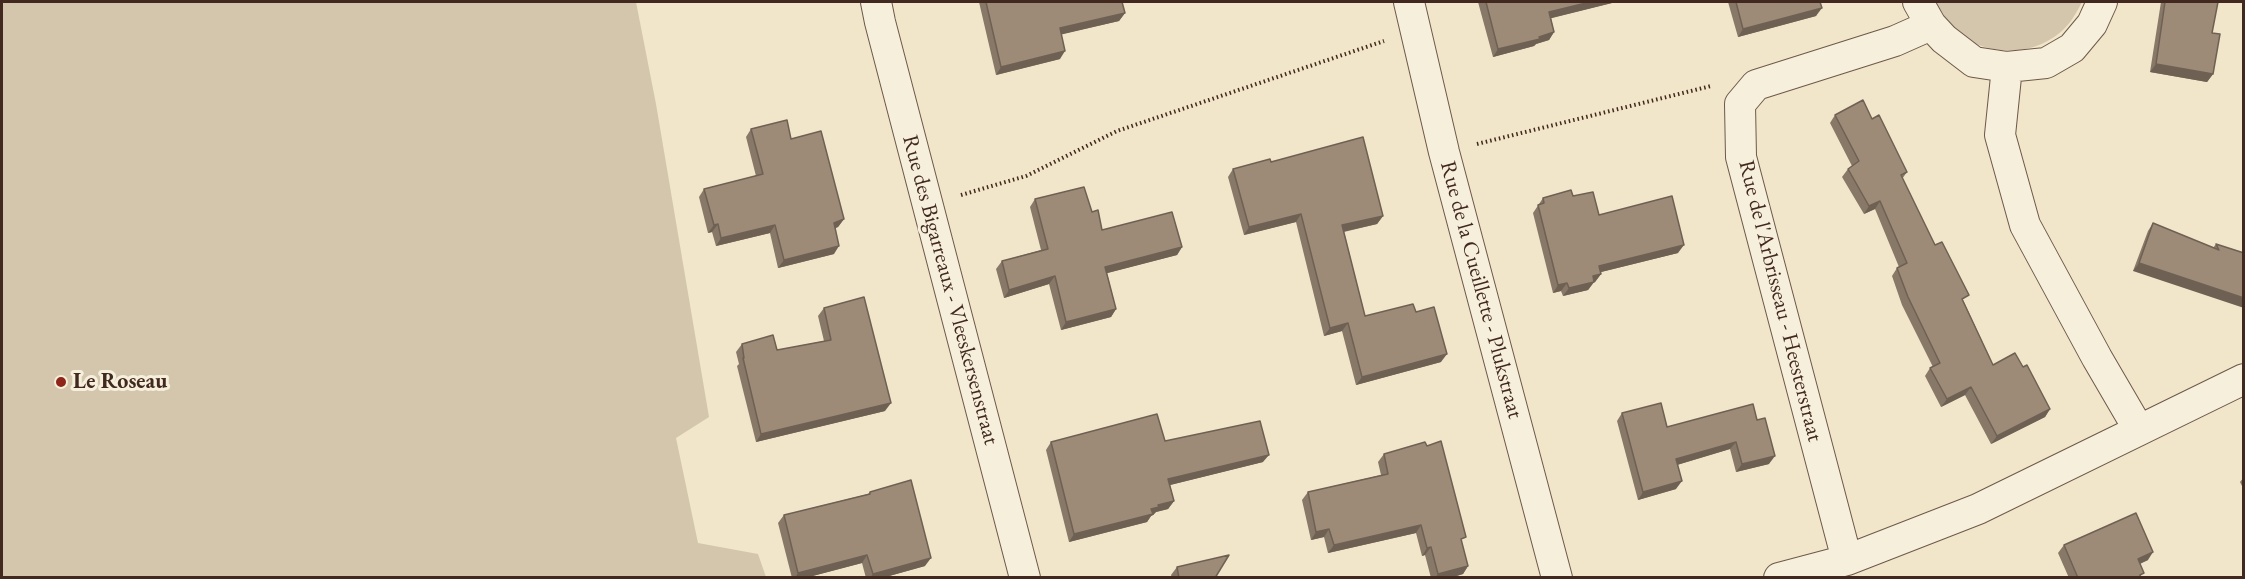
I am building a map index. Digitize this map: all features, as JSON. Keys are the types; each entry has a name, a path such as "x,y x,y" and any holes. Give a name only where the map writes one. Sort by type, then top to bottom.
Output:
{"street":[{"name":"Rue des Bigarreaux - Vleeskersenstraat","path":"876,2 1024,578"},
{"path":"1756,85 1895,40 1924,13 1944,39 1974,62 2007,67 2046,63 2072,48 2092,24 2102,2"},
{"name":"Rue de la Cueillette - Plukstraat","path":"1413,16 1444,152 1557,578"},
{"path":"2007,67 2000,135 2025,225 2139,430"},
{"name":"Rue de l'Arbrisseau - Heesterstraat","path":"1756,85 1740,104 1741,156 1847,560"},
{"path":"1779,578 1847,560 1978,510 2244,379"}],"path":[{"path":"928,205 1026,176 1117,131 1413,16"},
{"path":"1444,152 1710,86 1756,85"}],"shaded area":[{"path":"2,2 636,2 656,104 709,417 676,438 698,543 758,554 766,577 2,577"},
{"path":"1933,2 2082,2 2071,21 2059,33 2029,48 2012,50 1980,45 1964,38 1946,23"}],"building":[{"path":"986,2 1122,2 1125,13 1060,28 1065,51 1001,67"},
{"path":"1486,2 1590,2 1549,12 1554,32 1539,37 1540,39 1498,49"},
{"path":"1736,2 1820,2 1822,8 1743,29"},
{"path":"2165,2 2218,2 2212,33 2220,34 2213,74 2156,64"},
{"path":"1863,100 1872,119 1879,115 1907,172 1901,175 1935,245 1942,242 1969,295 1962,299 1993,365 2015,353 2023,367 2027,365 2050,409 1997,436 1971,387 1947,399 1930,368 1940,363 1908,297 1897,268 1907,263 1880,201 1869,206 1848,169 1859,161 1835,115"},
{"path":"787,120 791,139 821,131 844,219 834,223 839,246 784,260 775,225 721,238 718,224 714,225 704,189 763,174 751,129"},
{"path":"1363,137 1383,216 1342,225 1365,316 1413,304 1416,312 1434,307 1447,354 1362,377 1348,323 1330,328 1301,214 1249,227 1233,169 1270,159 1271,162"},
{"path":"1084,187 1092,212 1098,210 1102,230 1172,212 1182,247 1105,267 1116,309 1066,322 1055,276 1009,290 1002,261 1048,249 1035,199"},
{"path":"1571,190 1573,196 1593,192 1599,215 1672,196 1684,245 1599,266 1601,274 1593,276 1594,282 1569,288 1567,283 1558,285 1538,205 1544,203 1543,198"},
{"path":"2153,223 2219,250 2216,244 2244,253 2244,298 2139,263"},
{"path":"864,297 891,403 761,434 743,358 742,344 773,335 777,350 831,340 824,308"},
{"path":"1661,403 1667,427 1753,404 1757,420 1765,418 1775,456 1742,464 1736,442 1676,459 1682,481 1643,492 1622,413"},
{"path":"1157,414 1165,441 1260,421 1269,455 1168,479 1174,501 1151,509 1153,514 1074,534 1051,442"},
{"path":"1441,441 1466,537 1461,539 1468,566 1438,574 1431,547 1427,548 1421,525 1334,545 1329,529 1316,532 1308,492 1388,474 1384,454 1425,442 1427,446"},
{"path":"911,480 931,558 873,574 867,555 798,573 784,515 870,494 870,492"},
{"path":"2136,513 2153,552 2138,559 2144,573 2140,575 2140,578 2078,578 2064,545"},
{"path":"1229,555 1215,578 1179,578 1177,567"}],"place":[{"name":"Le Roseau","path":"61,382"}]}
